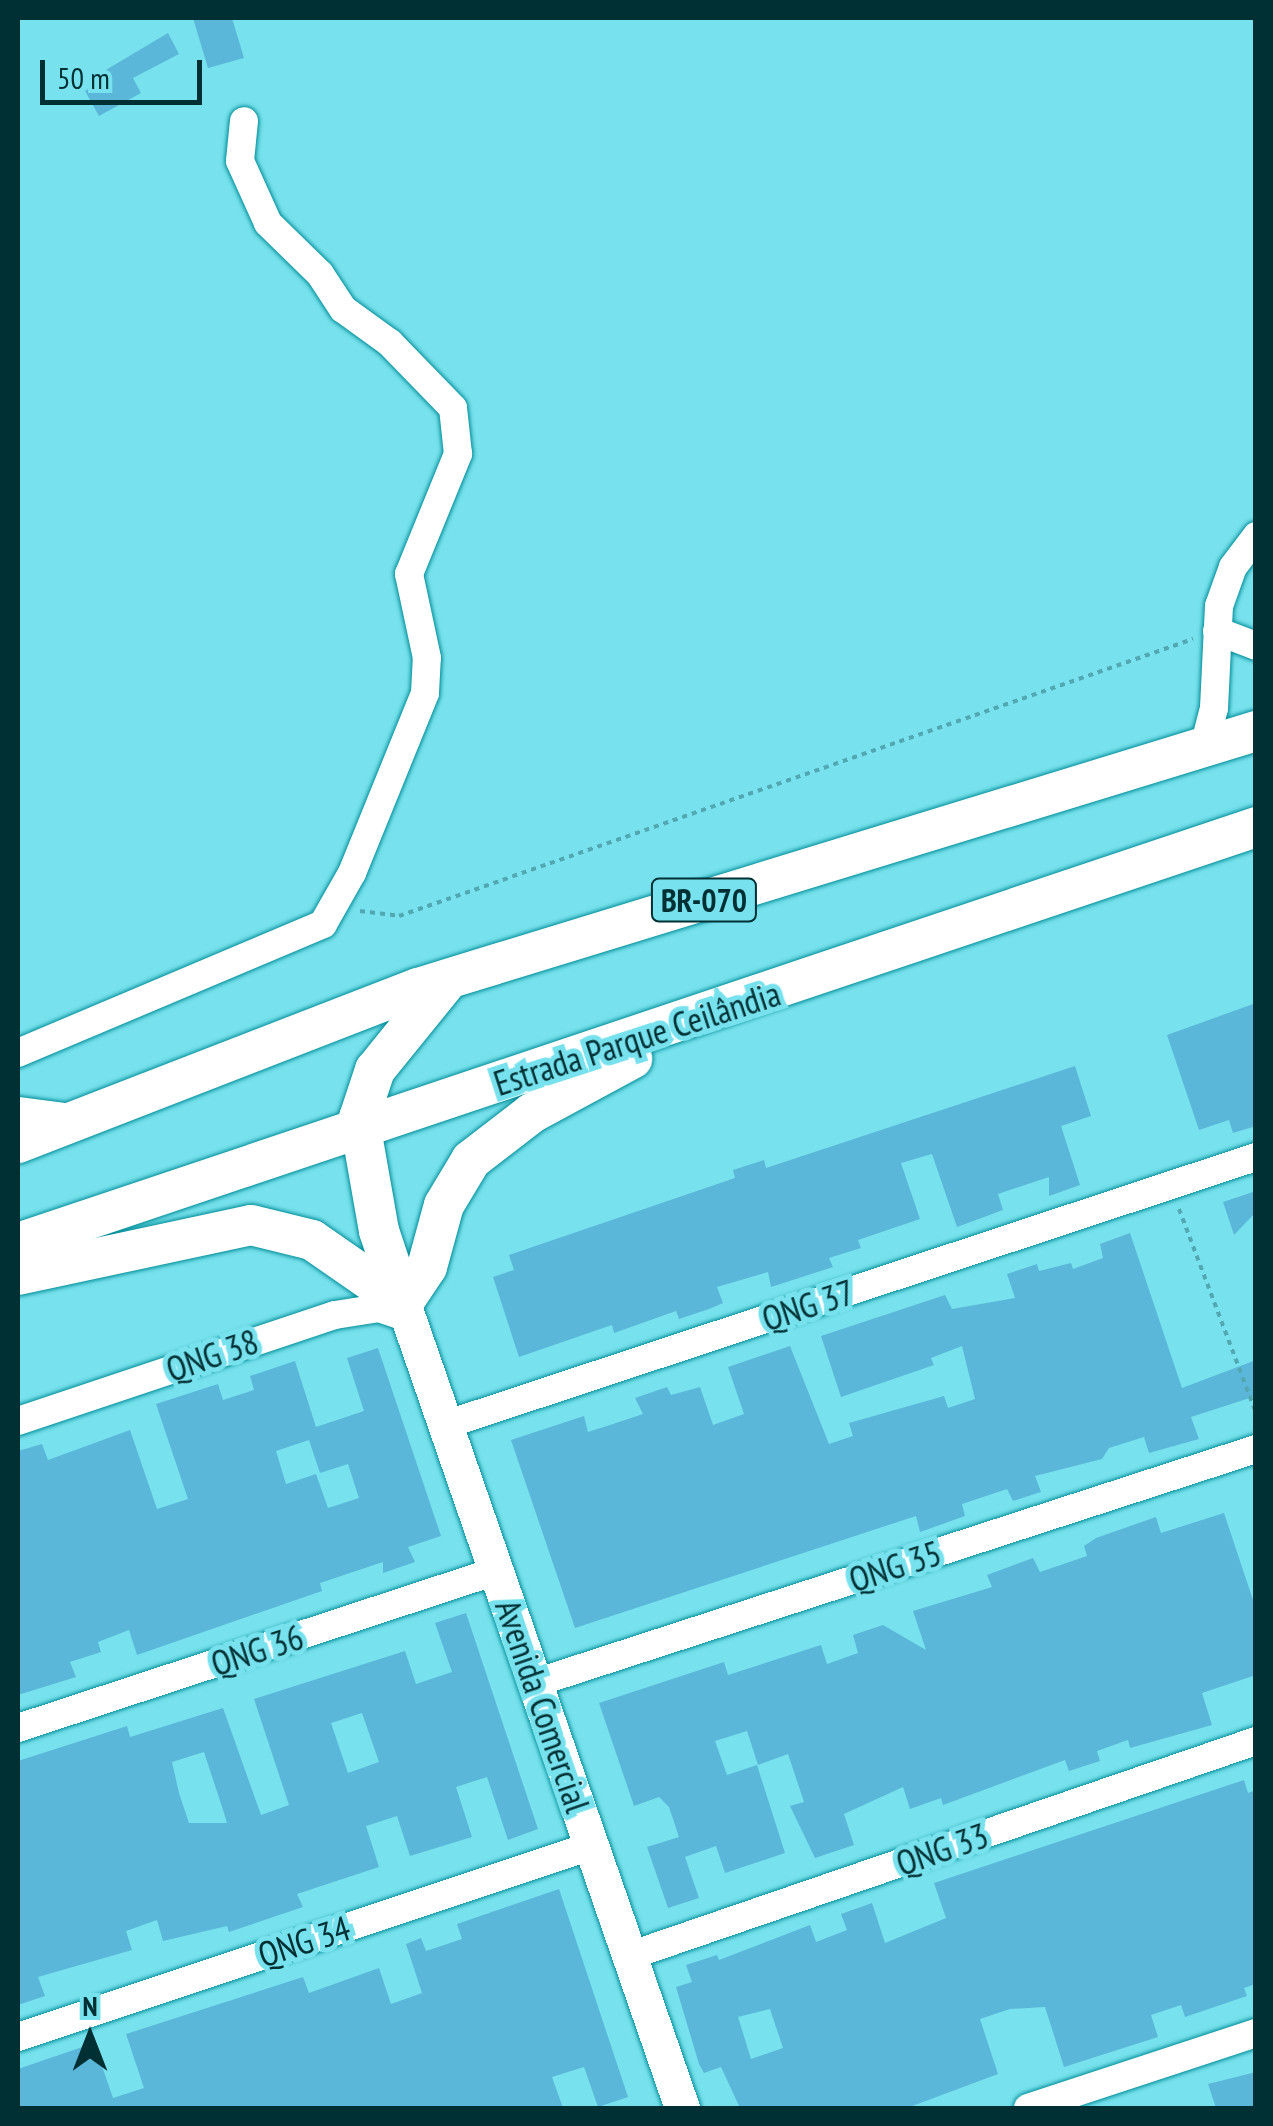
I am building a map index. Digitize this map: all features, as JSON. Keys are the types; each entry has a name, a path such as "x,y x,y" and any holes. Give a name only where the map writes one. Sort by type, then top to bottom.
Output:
{"highway":[{"name":"BR-070","path":"18,1143 450,978 1256,731"},
{"name":"Estrada Parque Ceilândia","path":"18,1243 728,1008 1256,827"},
{"path":"406,1310 379,1231 358,1131 375,1070 450,978"},
{"path":"406,1310 426,1267 454,1184 485,1147 532,1113 728,1008"},
{"path":"18,1275 250,1225 312,1240 406,1310"}],"main road":[{"name":"Avenida Comercial","path":"406,1310 682,2108"}],"street":[{"path":"18,1054 150,1001 262,945 304,936 336,907 428,681 409,574 458,454 458,424 440,390 344,309 320,274 268,223 240,161 244,122"},
{"path":"1204,747 1214,708 1217,631 1233,567 1256,536"},
{"path":"1217,631 1256,646"},
{"path":"18,1111 80,1119"},
{"name":"QNG 37","path":"446,1425 1256,1157"},
{"name":"QNG 38","path":"18,1421 336,1315 379,1308 406,1310"},
{"name":"QNG 35","path":"535,1684 1256,1449"},
{"name":"QNG 36","path":"18,1728 496,1571"},
{"name":"QNG 33","path":"630,1956 1256,1741"},
{"name":"QNG 34","path":"18,2037 592,1846"},
{"path":"1028,2108 1256,2033"}],"path":[{"path":"336,907 399,916 1217,631"},
{"path":"1170,1186 1256,1414"}],"building":[{"path":"193,18 232,18 244,58 208,68"},
{"path":"168,33 179,54 133,78 141,93 99,116 85,91 93,86 89,80"},
{"path":"1256,1003 1256,1126 1233,1133 1229,1120 1199,1130 1167,1035"},
{"path":"1075,1066 1091,1116 1061,1126 1080,1185 1049,1196 1049,1177 998,1194 1003,1210 957,1227 932,1154 901,1163 920,1219 858,1240 861,1248 829,1258 833,1267 771,1287 768,1272 717,1287 723,1303 709,1309 679,1319 676,1311 614,1333 612,1325 519,1357 493,1277 514,1270 509,1255 735,1178 733,1170 764,1160 766,1168"},
{"path":"1256,1191 1256,1212 1234,1235 1223,1202"},
{"path":"1130,1233 1182,1388 1256,1360 1256,1396 1191,1417 1199,1439 1149,1453 1144,1437 1109,1448 1102,1459 1035,1476 1041,1492 1013,1501 1007,1489 962,1504 965,1516 920,1532 916,1516 575,1628 511,1440 584,1416 588,1432 643,1414 635,1398 667,1387 671,1395 700,1387 713,1425 744,1414 728,1367 790,1346 829,1444 853,1436 849,1423 944,1396 948,1408 975,1399 962,1346 931,1358 934,1365 841,1397 821,1336 945,1295 952,1309 1015,1298 1007,1274 1037,1264 1039,1271 1071,1263 1073,1269 1103,1258 1100,1244"},
{"path":"378,1348 441,1536 408,1547 415,1562 383,1573 383,1562 320,1583 322,1591 137,1655 129,1630 98,1642 101,1652 70,1662 76,1677 18,1695 18,1451 42,1444 48,1460 130,1430 157,1509 188,1499 156,1404 218,1384 223,1400 254,1390 250,1376 295,1361 316,1427 364,1411 347,1358","holes":["309,1440 320,1473 348,1464 359,1498 328,1508 316,1474 286,1484 276,1451"]},
{"path":"1224,1513 1256,1609 1256,1675 1202,1693 1212,1725 1130,1748 1128,1740 1097,1751 1100,1761 1069,1771 1065,1760 943,1805 941,1798 910,1809 903,1787 844,1814 854,1845 815,1858 790,1806 804,1802 788,1754 758,1765 747,1731 715,1741 727,1775 757,1765 785,1853 725,1873 716,1846 685,1857 699,1898 668,1908 647,1847 679,1837 669,1807 659,1797 634,1806 599,1703 724,1662 728,1675 821,1645 827,1664 858,1653 853,1635 883,1625 926,1650 913,1611 992,1587 987,1575 1033,1558 1040,1572 1087,1556 1084,1546 1096,1538 1156,1517 1161,1533"},
{"path":"466,1613 538,1829 508,1840 487,1777 456,1787 472,1837 410,1856 397,1816 366,1826 379,1867 297,1894 303,1907 229,1932 227,1926 163,1941 157,1920 126,1931 132,1950 38,1977 45,1996 18,2005 18,1761 127,1726 130,1737 223,1708 261,1815 289,1805 254,1699 405,1651 416,1684 452,1672 435,1623","holes":["362,1713 379,1762 348,1773 331,1723","204,1752 224,1813 227,1823 189,1823 179,1793 172,1762"]},
{"path":"1244,1780 1248,1793 1256,1790 1256,1984 1244,1988 1247,1996 1185,2017 1181,2005 1151,2015 1158,2037 1064,2067 1045,2007 1010,2009 980,2019 998,2074 907,2108 740,2108 721,2067 704,2073 676,1987 692,1982 686,1965 717,1955 719,1960 810,1925 816,1942 847,1930 841,1914 872,1903 885,1943 946,1918 934,1883","holes":["770,2009 783,2048 751,2059 738,2017"]},
{"path":"559,1889 628,2097 598,2107 584,2067 552,2077 563,2108 18,2108 18,2069 94,2043 113,2098 144,2088 126,2034 303,1977 309,1993 379,1968 391,2004 422,1993 406,1944 421,1938 426,1951 462,1939 457,1924"},
{"path":"1256,2072 1256,2108 1216,2108 1208,2084"}]}
